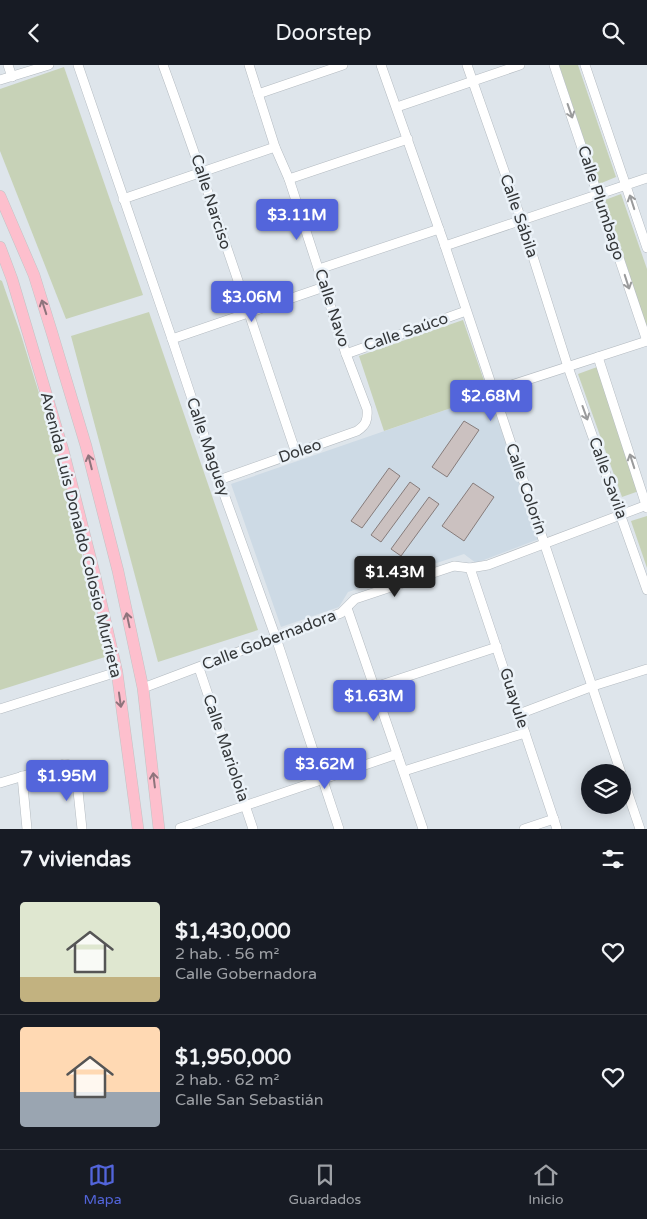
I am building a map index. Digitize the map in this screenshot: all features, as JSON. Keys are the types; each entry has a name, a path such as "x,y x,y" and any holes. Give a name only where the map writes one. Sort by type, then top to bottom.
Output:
{"main road":[{"name":"Avenida Luis Donaldo Colosio Murrieta","path":"0,196 34,275 86,446 118,571 143,689 159,829"},
{"name":"Avenida Luis Donaldo Colosio Murrieta","path":"0,247 12,279 64,450 117,672 138,829"}],"street":[{"path":"8,65 12,77"},
{"path":"0,80 49,65"},
{"name":"Calle Maguey","path":"78,65 219,480 276,638 339,829"},
{"name":"Calle Narciso","path":"164,65 202,171 296,453"},
{"name":"Calle Navo","path":"249,65 276,147 289,179 346,354 368,409"},
{"path":"258,93 343,65"},
{"name":"Calle Colorín","path":"381,65 445,246 618,764"},
{"name":"Calle Sábila","path":"467,65 521,219 568,367"},
{"path":"397,107 520,65"},
{"name":"Calle Plumbago","path":"554,65 647,341"},
{"name":"Calle Plumbago","path":"585,65 647,248"},
{"path":"289,179 408,139"},
{"path":"123,199 276,147"},
{"path":"445,246 647,178"},
{"path":"319,269 439,229"},
{"path":"0,272 12,279"},
{"path":"172,339 324,287"},
{"name":"Calle Saúco","path":"346,354 466,311"},
{"path":"493,391 647,341"},
{"name":"Calle Savila","path":"598,357 647,506"},
{"name":"Calle Savila","path":"568,367 647,590"},
{"name":"Doleo","path":"219,480 358,431 364,426 368,418 368,409"},
{"name":"Calle Gobernadora","path":"143,689 341,613 355,599 454,566 470,568 488,565 647,506"},
{"name":"Guayule","path":"470,568 557,829"},
{"path":"347,608 423,829"},
{"path":"375,687 497,647"},
{"name":"Calle Marioloia","path":"199,668 254,829"},
{"path":"519,714 593,686 647,669"},
{"path":"0,709 117,672"},
{"path":"404,771 525,733"},
{"path":"180,828 397,753"},
{"path":"0,783 69,764 76,772 82,829"},
{"path":"22,776 27,829"},
{"path":"631,802 640,828"},
{"path":"524,829 554,819"}],"shaded area":[{"path":"489,395 539,539 476,563 464,554 348,592 339,607 281,627 231,484"}],"green space":[{"path":"559,65 578,65 616,177 599,184"},
{"path":"64,67 143,295 66,319 0,151 0,89"},
{"path":"621,194 647,269 647,328 605,200"},
{"path":"0,280 2,281 21,335 63,471 105,657 0,690"},
{"path":"149,312 258,630 158,662 71,336"},
{"path":"463,320 489,395 384,431 359,356"},
{"path":"597,367 639,491 622,497 578,374"},
{"path":"647,516 647,568 631,521"}],"building":[{"path":"464,421 479,430 447,477 432,467"},
{"path":"389,468 400,476 362,528 351,521"},
{"path":"410,482 420,489 381,542 371,535"},
{"path":"473,483 494,497 464,541 442,526"},
{"path":"429,497 439,504 401,556 391,549"}]}
